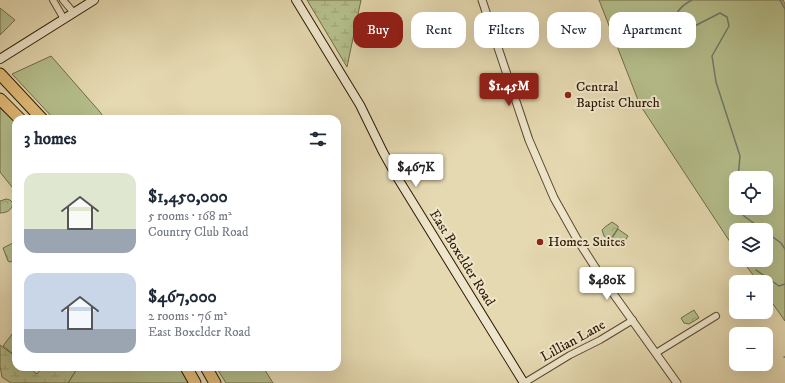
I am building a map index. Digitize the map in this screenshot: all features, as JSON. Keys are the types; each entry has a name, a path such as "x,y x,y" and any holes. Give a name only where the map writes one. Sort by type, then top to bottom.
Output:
{"highway":[{"path":"4,77 38,115"},
{"path":"0,99 16,115"},
{"path":"188,371 195,383"},
{"path":"208,371 215,383"}],"main road":[{"path":"0,59 94,0"},
{"name":"East Boxelder Road","path":"296,0 360,105 383,152 400,181 524,383"}],"street":[{"path":"53,0 64,19"},
{"path":"63,0 74,13"},
{"path":"482,0 529,140 554,198 577,239 602,278 677,383"},
{"path":"656,353 716,316"},
{"name":"Lillian Lane","path":"524,383 570,355 600,340 633,320"}],"green space":[{"path":"307,0 361,0 358,12 353,12 353,38 347,67"},
{"path":"599,0 783,0 785,4 785,321 773,304 773,275 753,275 747,267 773,267 773,223 729,223 729,240 640,105 618,48 696,48 696,12 609,12 609,26"},
{"path":"0,8 15,20 0,35"},
{"path":"51,56 102,115 50,115 12,74"},
{"path":"0,106 12,118 12,187 0,172"},
{"path":"6,199 10,200 12,202 12,208 9,211 0,213 0,201"},
{"path":"612,222 618,226 618,228 610,240 604,236 602,230"},
{"path":"618,229 628,236 621,247 611,240"},
{"path":"12,244 12,261 8,261 3,248"},
{"path":"694,310 699,318 689,324 684,323 681,318"},
{"path":"12,334 12,353 3,346"},
{"path":"0,345 12,354 12,371 33,371 37,374 39,371 76,371 68,383 11,383 2,377 0,366"},
{"path":"76,371 182,371 190,383 68,383"},
{"path":"218,371 266,371 273,383 226,383"}],"waterway":[{"path":"692,0 684,5 676,15 673,28 677,34 720,13 727,17 729,26 712,56 716,82 740,156 739,171"},
{"path":"780,0 785,9"},
{"path":"743,215 754,223"},
{"path":"773,237 781,243 785,249"},
{"path":"756,270 779,286 785,284"}],"place":[{"name":"Central Baptist Church","path":"568,95"},
{"name":"Home2 Suites","path":"540,242"}]}
